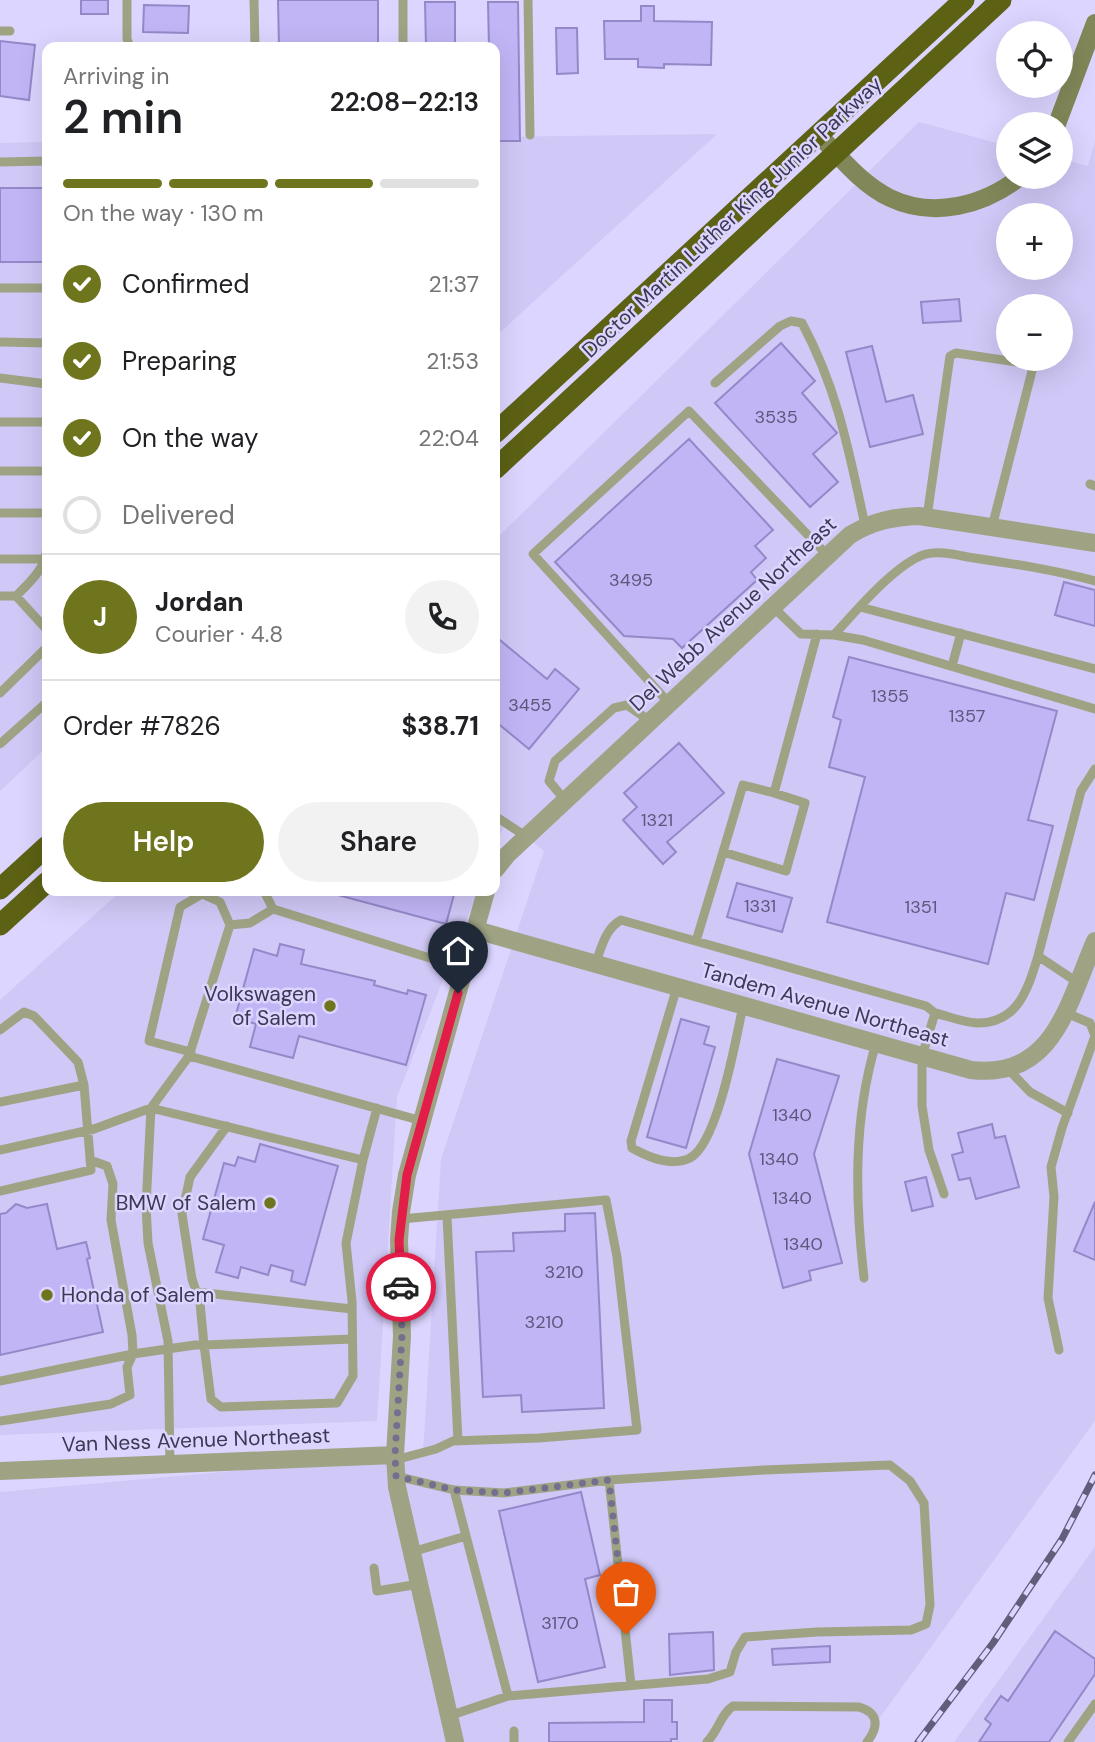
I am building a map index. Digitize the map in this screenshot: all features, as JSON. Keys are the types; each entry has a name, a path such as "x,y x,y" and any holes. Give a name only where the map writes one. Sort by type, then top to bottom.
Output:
{"highway":[{"name":"Doctor Martin Luther King Junior Parkway","path":"500,428 964,0"},
{"name":"Doctor Martin Luther King Junior Parkway","path":"500,465 1002,0"},
{"path":"0,874 42,840"},
{"path":"0,890 42,851"},
{"path":"0,926 42,887"}],"street":[{"path":"1062,112 1095,23"},
{"path":"818,134 853,171 889,198 915,206 934,209 984,199 1003,189"},
{"name":"Del Webb Avenue Northeast","path":"500,864 850,535 865,525 898,516 927,517 1095,543"},
{"path":"455,1742 395,1463 402,1335 401,1219 407,1175 485,896"},
{"name":"Tandem Avenue Northeast","path":"476,930 986,1072 1007,1069 1034,1057 1048,1043 1065,1012 1095,942"},
{"name":"Van Ness Avenue Northeast","path":"0,1471 170,1464 395,1463"}],"lane":[{"path":"127,0 128,42"},
{"path":"254,0 255,42"},
{"path":"403,0 403,42"},
{"path":"527,0 530,135"},
{"path":"0,162 42,161"},
{"path":"0,288 42,288"},
{"path":"715,383 780,326 791,321 802,323 820,357 837,402 865,525"},
{"path":"0,342 42,343"},
{"path":"927,517 950,356 956,353 1030,364 1032,371 992,527"},
{"path":"0,378 42,383"},
{"path":"669,704 533,554 689,411 828,556"},
{"path":"0,422 42,422"},
{"path":"0,471 42,471"},
{"path":"0,513 42,512"},
{"path":"834,635 871,594 912,561 927,554 1040,567 1095,581"},
{"path":"0,559 42,559"},
{"path":"0,596 16,596 42,566"},
{"path":"16,596 42,625"},
{"path":"773,607 801,634 834,635 863,640 1095,709"},
{"path":"860,607 1095,669"},
{"path":"774,793 817,634"},
{"path":"952,666 961,634"},
{"path":"0,693 42,652"},
{"path":"565,800 549,781 555,761 614,708 627,705 650,722"},
{"path":"0,744 42,706"},
{"path":"595,964 606,935 612,925 621,920 926,1006 935,1013 976,1023 999,1021 1018,1005 1031,979 1081,791 1095,769"},
{"path":"696,941 743,785 805,803 786,871 723,852"},
{"path":"500,819 527,836"},
{"path":"199,896 180,907 149,1041 422,1121"},
{"path":"170,1464 168,1347 148,1243 146,1206 151,1108 190,1054 230,925 220,902 206,896"},
{"path":"266,896 273,909 465,969"},
{"path":"230,925 250,923 273,909"},
{"path":"1038,956 1077,982"},
{"path":"677,987 631,1141 632,1148 660,1160 682,1161 702,1147 723,1090 743,1006"},
{"path":"0,1030 24,1012 34,1016 78,1062 84,1085 90,1160 90,1170 0,1191"},
{"path":"1059,1350 1048,1298 1054,1206 1051,1167 1095,1037 1090,1023 1065,1012"},
{"path":"935,1013 922,1056 922,1106 929,1150 944,1194"},
{"path":"864,1278 857,1188 859,1145 865,1080 876,1043"},
{"path":"1007,1069 1030,1092 1068,1113"},
{"path":"0,1102 84,1085"},
{"path":"0,1150 89,1130 151,1108 362,1160"},
{"path":"227,1126 190,1177 182,1214 185,1243 200,1303 211,1399 221,1406 337,1403 353,1376 352,1309 345,1243 362,1160 377,1108"},
{"path":"0,1422 111,1404 130,1395 127,1367 132,1353 132,1335 111,1220 113,1184 107,1166 90,1160"},
{"path":"395,1463 458,1441 637,1430 624,1310 606,1200 401,1219"},
{"path":"447,1216 458,1441"},
{"path":"196,1292 352,1309"},
{"path":"0,1381 168,1347 352,1339"},
{"path":"395,1463 454,1490 504,1493 609,1480 890,1465 910,1481 924,1503 930,1605 926,1624 911,1630 745,1637 736,1652 730,1672 708,1679 508,1696 449,1716"},
{"path":"609,1480 631,1685"},
{"path":"454,1490 508,1696"},
{"path":"412,1552 466,1536"},
{"path":"374,1568 377,1591 419,1584"},
{"path":"1068,1742 1095,1704"},
{"path":"707,1742 716,1733 726,1712 733,1706 859,1707 866,1709 876,1720 877,1727 867,1742"},
{"path":"513,1742 514,1731"}],"shaded area":[{"path":"919,122 996,143 996,189 1073,189 1073,162 1088,166 1095,142 1095,1421 862,1742 0,1742 0,1492 423,1454 441,1159 544,851 506,821 500,835 500,535"},
{"path":"716,134 500,332 500,137"},
{"path":"42,142 42,752 0,791 0,143"},
{"path":"115,896 476,896 397,1097 377,1421 0,1435 0,1000"},
{"path":"1095,1547 1095,1742 954,1742"}],"building":[{"path":"81,0 108,0 108,14 81,14"},
{"path":"278,0 378,0 378,42 279,42"},
{"path":"425,2 455,2 455,42 426,42"},
{"path":"488,2 518,2 520,141 500,141 500,42 489,42"},
{"path":"144,5 189,6 188,33 143,32"},
{"path":"641,6 654,6 654,21 712,22 711,65 664,64 664,68 638,67 638,59 605,59 604,21 641,21"},
{"path":"556,28 577,28 578,73 557,74"},
{"path":"0,41 35,45 29,100 0,96"},
{"path":"0,188 42,188 42,262 0,262"},
{"path":"959,299 961,321 923,323 921,302"},
{"path":"781,343 815,381 802,393 837,433 813,454 838,482 810,507 715,403"},
{"path":"872,346 886,402 913,395 923,434 870,447 846,352"},
{"path":"689,439 773,530 755,546 766,558 751,572 757,580 682,648 673,639 624,636 555,562"},
{"path":"1064,582 1095,590 1095,626 1055,615"},
{"path":"500,640 547,679 555,669 579,689 529,749 500,725"},
{"path":"849,657 1057,711 1028,820 1053,826 1034,900 1006,893 988,964 827,922 865,777 829,767 841,720 833,717"},
{"path":"679,743 724,793 667,842 676,852 663,864 623,820 637,807 624,793"},
{"path":"737,883 792,898 782,932 727,917"},
{"path":"342,896 454,896 446,924"},
{"name":"Volkswagen of Salem","path":"280,944 304,950 301,964 375,981 374,985 407,994 408,990 426,995 406,1065 299,1036 293,1058 250,1047 256,1024 235,1018 254,949 277,956"},
{"path":"681,1019 709,1027 704,1044 715,1047 686,1148 647,1137"},
{"path":"777,1059 839,1076 814,1154 842,1263 809,1271 811,1280 783,1288 749,1154"},
{"path":"992,1124 995,1138 1005,1136 1019,1187 976,1199 970,1178 959,1180 952,1155 963,1152 958,1133"},
{"name":"BMW of Salem","path":"260,1144 338,1166 305,1285 291,1281 293,1271 271,1265 268,1275 241,1267 238,1278 216,1272 224,1245 203,1239 224,1163 235,1166 238,1157 255,1162"},
{"path":"926,1177 933,1206 912,1211 905,1182"},
{"path":"1095,1202 1095,1260 1074,1251"},
{"name":"Honda of Salem","path":"16,1204 27,1208 47,1204 57,1249 86,1242 90,1258 87,1259 103,1332 0,1355 0,1214 6,1213"},
{"path":"595,1213 604,1408 522,1412 521,1395 483,1397 476,1252 514,1251 513,1233 565,1231 565,1214"},
{"path":"581,1492 600,1575 585,1579 605,1667 538,1682 499,1511"},
{"path":"1055,1631 1095,1659 1095,1674 1049,1742 979,1742 991,1724 985,1719 1001,1696 1008,1701"},
{"path":"713,1632 714,1670 670,1675 669,1634"},
{"path":"830,1646 830,1662 773,1665 772,1649"},
{"path":"644,1700 672,1700 672,1722 677,1722 677,1739 671,1739 671,1742 549,1742 549,1723 644,1722"}],"railway":[{"path":"918,1742 993,1643 1062,1539 1095,1475"}],"way so far":[{"path":"401,1287 402,1335 396,1476 454,1490 504,1493 609,1480 626,1634"}],"place":[{"name":"Volkswagen of Salem","path":"330,1006"},
{"name":"BMW of Salem","path":"270,1203"},
{"name":"Honda of Salem","path":"47,1295"}],"route":[{"path":"401,1287 399,1240 407,1175 458,993"}]}
